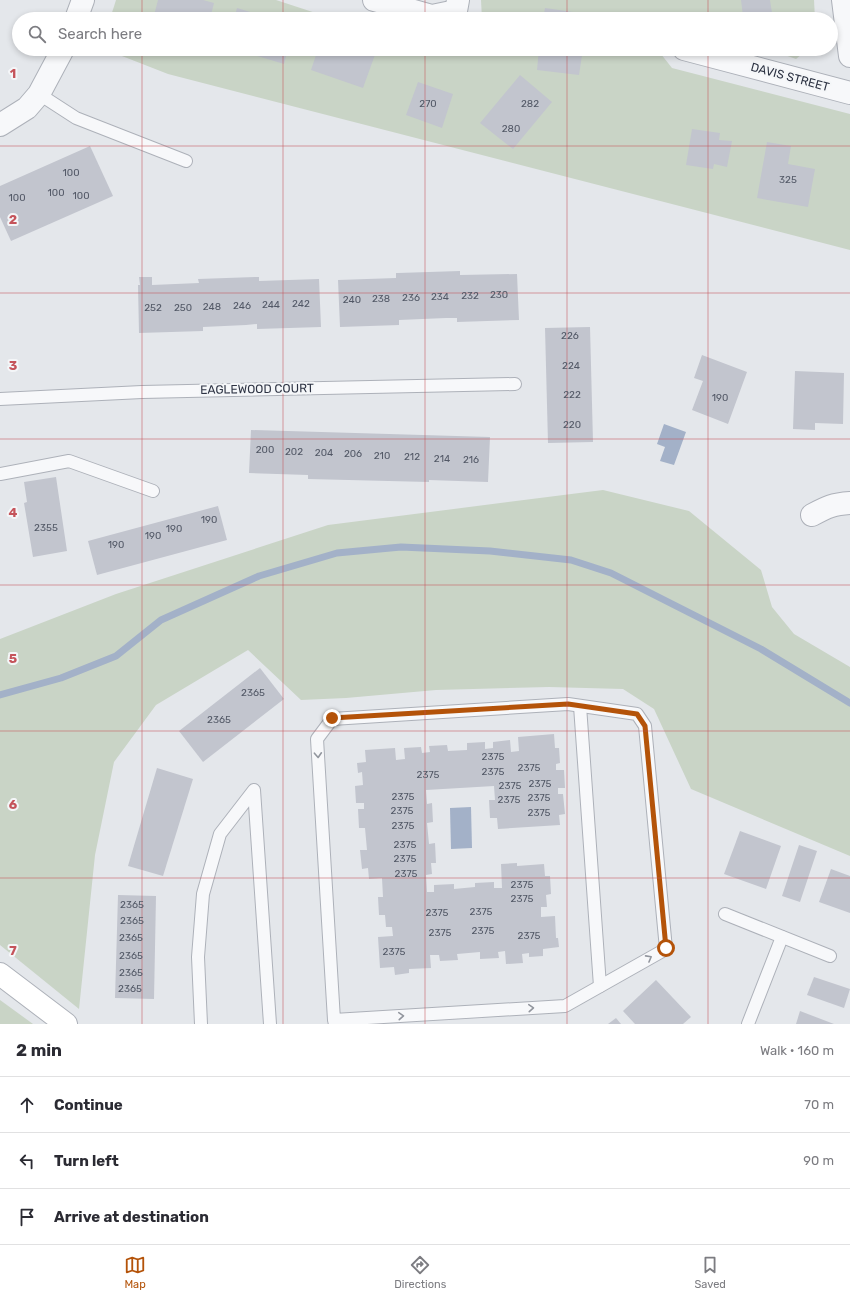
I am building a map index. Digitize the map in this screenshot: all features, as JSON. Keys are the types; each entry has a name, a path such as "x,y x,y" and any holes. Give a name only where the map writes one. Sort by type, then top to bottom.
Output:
{"main road":[{"path":"0,974 66,1024"}],"street":[{"path":"79,12 83,0"},
{"path":"374,0 418,12"},
{"path":"451,12 456,11 458,0"},
{"path":"843,0 850,56"},
{"path":"0,125 27,108 39,94 59,56"},
{"name":"DAVIS STREET","path":"710,56 850,93"},
{"path":"812,515 824,508 836,504 850,503"}],"lane":[{"path":"39,94 76,118 186,161"},
{"name":"EAGLEWOOD COURT","path":"0,400 142,392 515,384"},
{"path":"0,474 69,461 153,491"},
{"path":"568,704 637,714 645,726 666,948 600,986 564,1006 335,1022 317,738 332,718 568,704"},
{"path":"580,706 600,986"},
{"path":"201,1024 198,957 203,894 220,834 254,790 270,1024"},
{"path":"725,914 830,956"},
{"path":"748,1024 782,937"}],"green space":[{"path":"116,0 276,0 313,12 112,12"},
{"path":"481,0 814,0 815,12 482,12"},
{"path":"122,56 663,56 672,68 850,114 850,250 168,74"},
{"path":"788,56 800,56 796,59"},
{"path":"603,490 689,511 761,570 772,607 794,634 850,667 850,856 691,789 654,709 623,689 549,687 436,690 346,698 301,700 248,650 156,705 114,762 95,855 79,1009 0,945 0,639 116,594 328,525"},
{"path":"0,1000 33,1024 0,1024"}],"water":[{"path":"664,424 686,432 674,465 660,461 665,447 657,444"},
{"path":"471,807 472,848 451,849 450,808"}],"building":[{"path":"158,0 203,0 214,3 212,12 155,12"},
{"path":"741,0 770,0 772,12 742,12"},
{"path":"237,8 250,12 236,12"},
{"path":"545,8 573,12 544,12"},
{"path":"257,56 286,56 284,64"},
{"path":"316,56 375,56 363,88 311,70"},
{"path":"538,56 582,56 579,75 537,70"},
{"path":"520,75 552,102 513,149 480,123"},
{"path":"418,82 453,94 442,128 406,115"},
{"path":"692,129 720,133 719,140 732,141 727,167 714,164 713,169 686,165"},
{"path":"767,142 791,146 788,164 815,169 808,207 757,198"},
{"path":"90,146 113,196 11,241 0,217 0,186"},
{"path":"460,271 460,275 517,274 519,320 457,322 457,318 446,318 399,320 399,325 340,327 338,280 396,278 396,273"},
{"path":"139,277 152,277 152,285 199,283 198,279 259,277 259,281 319,279 321,327 257,329 257,324 203,327 203,331 139,333"},
{"path":"590,327 593,442 548,443 545,328"},
{"path":"702,355 747,372 728,424 692,410 703,381 694,378"},
{"path":"795,371 844,373 843,424 815,423 815,430 793,429"},
{"path":"251,430 490,437 488,482 308,479 308,475 249,473"},
{"path":"56,477 67,551 33,557 24,503 27,502 24,482"},
{"path":"218,506 227,540 97,575 88,541"},
{"path":"260,668 284,699 203,762 179,731"},
{"path":"554,734 555,748 559,748 560,763 556,764 556,770 564,770 565,788 558,788 558,794 563,794 565,814 559,815 560,825 498,829 497,818 490,818 489,800 495,800 494,786 426,790 427,804 432,803 433,822 427,823 429,844 435,843 436,863 431,863 432,874 426,875 427,892 434,892 434,885 454,884 454,889 475,887 475,883 494,882 494,888 502,888 501,864 517,863 517,866 544,864 545,876 550,876 551,894 546,895 547,907 541,907 541,917 555,916 556,938 558,938 559,947 543,949 543,956 529,957 529,953 522,954 523,963 506,964 505,951 498,952 499,958 480,959 480,952 457,954 458,960 440,961 439,955 430,955 431,968 409,969 409,973 395,975 394,967 380,968 378,937 393,936 392,927 386,927 385,915 379,915 378,897 383,897 382,878 369,879 368,868 362,869 360,850 367,850 365,828 359,828 358,809 364,809 364,803 356,803 355,786 363,785 362,772 358,773 357,763 366,762 365,750 395,748 396,760 405,759 404,748 421,747 422,753 430,752 429,746 447,745 448,751 467,750 467,743 485,742 485,749 493,748 493,742 510,740 511,752 519,751 518,737"},
{"path":"157,768 193,779 163,876 128,866"},
{"path":"740,831 781,846 766,889 724,874"},
{"path":"799,845 817,851 800,902 782,896"},
{"path":"831,869 850,876 850,913 819,902"},
{"path":"118,895 156,896 154,999 115,998"},
{"path":"814,977 850,989 844,1008 807,995"},
{"path":"656,980 691,1017 683,1024 635,1024 623,1011"},
{"path":"800,1011 834,1024 796,1024"},
{"path":"616,1018 621,1024 608,1024"}],"waterway":[{"path":"0,695 61,678 116,656 161,620 259,576 337,553 401,547 490,551 571,560 611,573 761,649 850,703"}],"route":[{"path":"332,718 568,704 637,714 645,726 666,948"}]}
